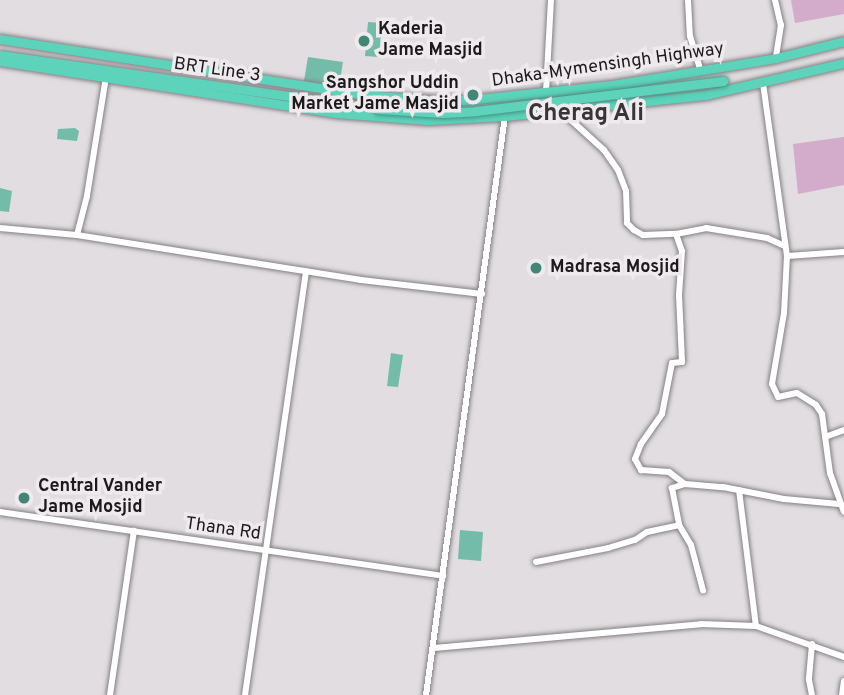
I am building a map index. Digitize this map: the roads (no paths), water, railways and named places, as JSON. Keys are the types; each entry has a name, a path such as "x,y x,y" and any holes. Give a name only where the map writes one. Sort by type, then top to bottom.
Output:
{"highway":[{"name":"Dhaka-Mymensingh Highway","path":"0,38 398,100 467,100 545,92 701,71 776,58 844,41"},
{"name":"BRT Line 3","path":"0,55 364,107 432,113 591,99 723,81"},
{"name":"Dhaka-Mymensingh Highway","path":"0,61 335,113 428,120 505,116 705,95 844,64"}],"street":[{"path":"545,92 551,0"},
{"path":"688,0 690,36 701,71"},
{"path":"775,0 781,25 776,58"},
{"path":"77,235 88,197 106,78"},
{"path":"763,83 787,256 784,313 772,384 778,397 797,393 816,405 822,414 839,504 844,512"},
{"path":"560,110 604,150 618,170 626,191 627,223 643,235 676,234 706,229 767,238 785,246"},
{"path":"426,695 505,116"},
{"path":"0,228 77,235 306,271 482,294"},
{"path":"676,234 682,251 679,295 682,362 672,363 662,414 641,444 635,459 641,470 669,472 685,484"},
{"path":"787,256 844,252"},
{"path":"245,695 306,271"},
{"path":"825,437 844,430"},
{"path":"703,590 691,545 679,525 672,488 685,484 739,490 784,499 839,504"},
{"path":"739,490 756,626"},
{"name":"Thana Rd","path":"0,512 443,576"},
{"path":"536,562 608,548 635,540 647,532 679,525"},
{"path":"110,695 134,531"},
{"path":"434,648 701,624 756,626 844,657"},
{"path":"812,645 809,680 812,695"},
{"path":"842,695 844,681"}],"place":[{"name":"Kaderia Jame Masjid","path":"364,41"},
{"name":"Sangshor Uddin Market Jame Masjid","path":"473,95"},
{"name":"Madrasa Mosjid","path":"536,268"},
{"name":"Central Vander Jame Mosjid","path":"24,498"}],"district":[{"name":"Cherag Ali","path":"586,115"}]}
